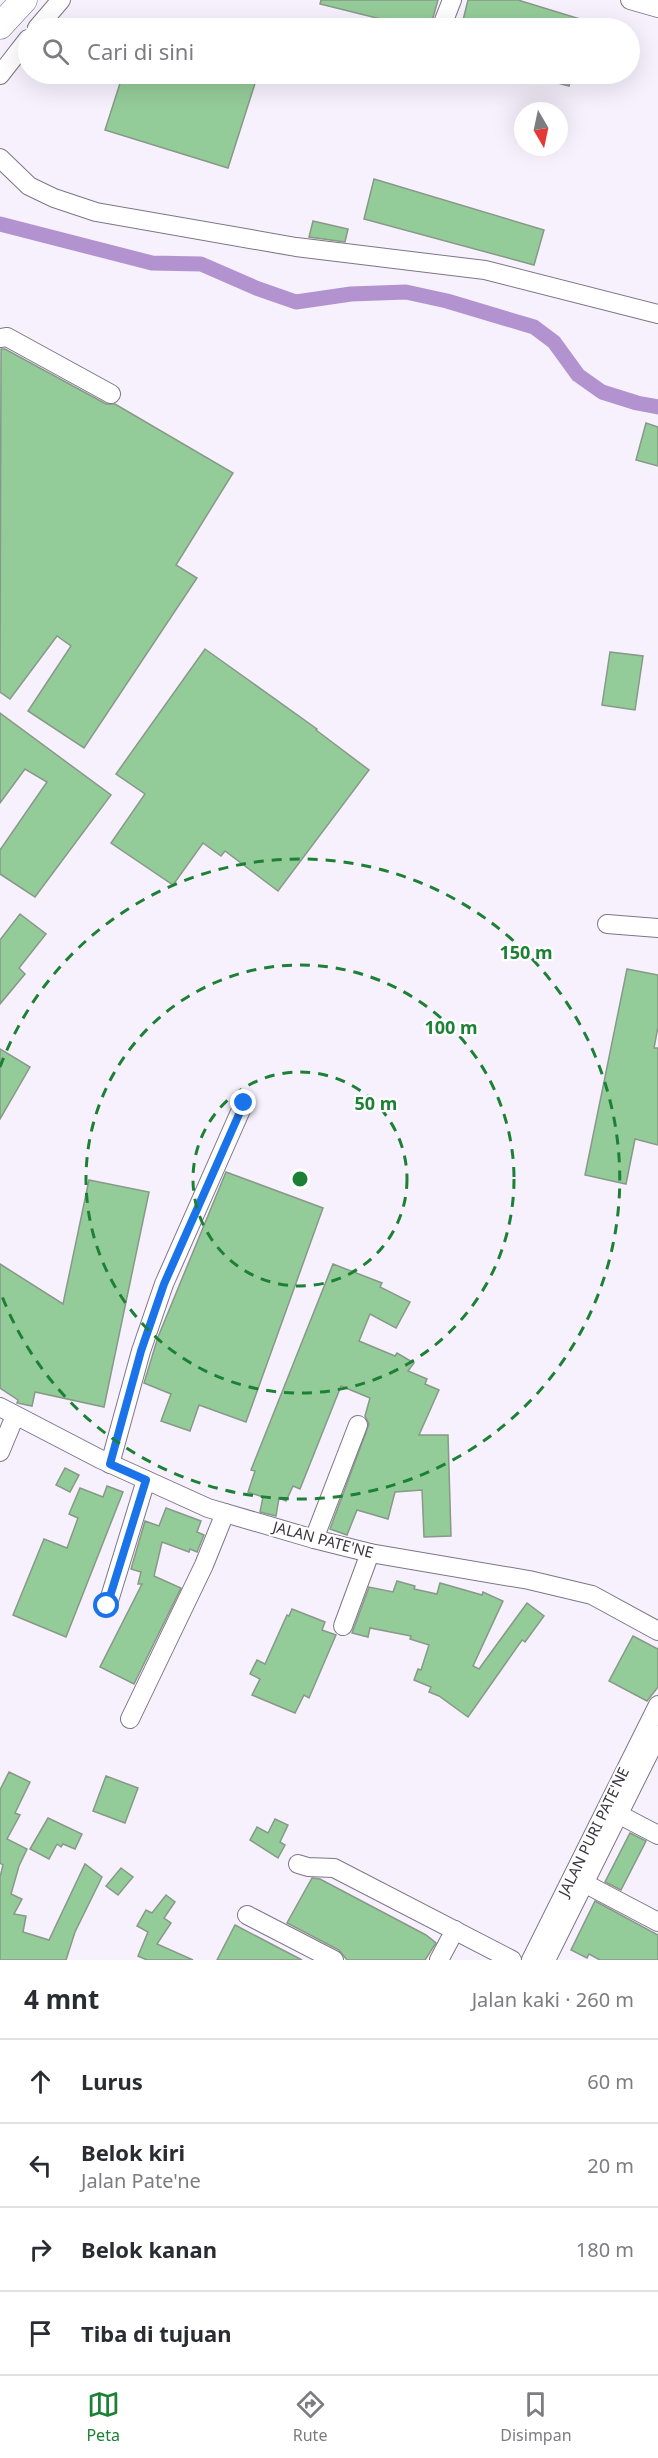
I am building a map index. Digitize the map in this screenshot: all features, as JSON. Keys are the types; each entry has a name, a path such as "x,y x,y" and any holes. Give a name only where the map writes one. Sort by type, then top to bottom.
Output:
{"highway":[{"path":"0,26 24,0"}],"street":[{"path":"46,18 61,0"},
{"path":"445,18 452,0"},
{"path":"630,0 658,8"},
{"path":"0,75 18,52"},
{"path":"0,158 28,186 54,198 96,212 296,247 485,270 658,314"},
{"path":"0,338 7,337 111,394"},
{"path":"607,924 658,928"},
{"path":"110,1464 141,1351 164,1284 244,1103"},
{"path":"0,1452 8,1411"},
{"name":"JALAN PATE'NE","path":"8,1411 110,1464 208,1508 370,1553 529,1580 592,1595 658,1631"},
{"path":"314,1539 358,1425"},
{"path":"107,1606 146,1480"},
{"path":"130,1719 204,1565 225,1513"},
{"path":"344,1626 370,1553"},
{"name":"JALAN PURI PATE'NE","path":"545,1959 658,1705"},
{"name":"JALAN PURI PATE'NE","path":"545,1959 656,1744"},
{"path":"618,1814 658,1835"},
{"path":"298,1864 308,1867 334,1868 512,1960"},
{"path":"584,1883 658,1922"},
{"path":"246,1915 334,1960"},
{"path":"439,1960 455,1930"}],"building":[{"path":"321,0 438,0 433,18 377,18 320,4"},
{"path":"468,0 518,0 577,18 464,18"},
{"path":"120,84 255,84 228,168 105,130"},
{"path":"374,179 544,230 534,265 364,219"},
{"path":"313,221 348,229 345,242 309,237"},
{"path":"1,349 5,349 106,404 115,404 233,473 176,565 197,578 84,748 28,711 71,646 57,636 10,699 0,692"},
{"path":"646,423 658,427 658,466 636,460"},
{"path":"205,649 317,729 369,770 278,891 225,851 221,856 203,843 173,885 111,843 145,794 116,774"},
{"path":"610,652 643,656 635,710 602,705"},
{"path":"0,713 111,795 35,897 0,874 0,850 47,782 25,769 0,803"},
{"path":"20,914 46,934 19,968 25,974 0,1004 0,940"},
{"path":"627,969 658,975 658,1027 654,1048 658,1048 658,1145 635,1139 626,1184 585,1175"},
{"path":"0,1049 30,1067 0,1119"},
{"path":"226,1172 323,1208 246,1422 199,1405 190,1431 161,1421 171,1394 144,1383 158,1337"},
{"path":"89,1180 149,1192 104,1407 35,1392 32,1406 17,1403 18,1400 0,1388 0,1264 63,1304"},
{"path":"333,1264 382,1283 380,1287 410,1302 396,1328 370,1314 359,1341 395,1356 397,1353 414,1363 408,1371 427,1379 425,1384 439,1390 419,1435 448,1435 451,1536 424,1537 422,1490 395,1492 388,1519 357,1510 347,1535 330,1529 369,1424 365,1416 370,1398 341,1386 300,1489 293,1486 286,1501 279,1498 276,1516 260,1512 263,1497 248,1492 255,1471 251,1470"},
{"path":"65,1468 79,1475 70,1492 56,1485"},
{"path":"107,1486 123,1492 66,1637 13,1615 44,1539 67,1548 78,1518 69,1514 80,1488 103,1497"},
{"path":"166,1508 201,1521 197,1532 204,1535 197,1552 190,1549 189,1552 162,1542 154,1576 181,1588 134,1684 100,1667 142,1584 138,1584 141,1572 131,1569 145,1521 159,1526"},
{"path":"397,1581 415,1586 414,1589 437,1594 440,1583 482,1595 483,1592 503,1601 473,1666 479,1669 527,1603 544,1616 525,1642 522,1640 468,1717 439,1696 429,1692 431,1687 414,1680 418,1669 421,1670 429,1645 410,1639 411,1636 370,1628 368,1637 352,1633 369,1587 393,1592"},
{"path":"292,1609 325,1622 322,1630 336,1635 309,1698 304,1695 295,1713 252,1695 260,1679 250,1674 257,1660 265,1664 287,1615 289,1616"},
{"path":"633,1636 658,1649 658,1687 647,1701 609,1681"},
{"path":"9,1772 30,1782 15,1813 20,1815 7,1839 27,1849 19,1866 11,1894 22,1899 14,1914 26,1916 23,1932 49,1940 85,1864 102,1877 75,1932 66,1960 0,1960 0,1877 3,1865 0,1863 0,1790"},
{"path":"106,1776 138,1788 125,1823 93,1811"},
{"path":"48,1818 82,1834 75,1849 63,1844 61,1847 57,1844 49,1859 30,1849"},
{"path":"275,1819 288,1825 280,1842 285,1845 278,1858 250,1840 257,1827 268,1833"},
{"path":"630,1833 646,1841 621,1890 605,1882"},
{"path":"121,1868 133,1877 118,1895 106,1886"},
{"path":"312,1878 320,1879 426,1935 436,1943 425,1960 347,1960 339,1950 287,1923"},
{"path":"166,1895 175,1902 164,1918 171,1923 157,1944 193,1960 147,1960 138,1956 148,1932 137,1926 146,1910 152,1913"},
{"path":"595,1901 658,1935 658,1960 600,1960 589,1954 587,1958 571,1950"},
{"path":"235,1925 277,1947 302,1960 217,1960"}],"waterway":[{"path":"0,224 152,263 201,264 256,288 296,302 351,294 406,292 447,301 534,327 554,342 578,375 602,392 658,407"}],"route":[{"path":"107,1606 146,1480 110,1464 141,1351 164,1284 244,1103"}]}
